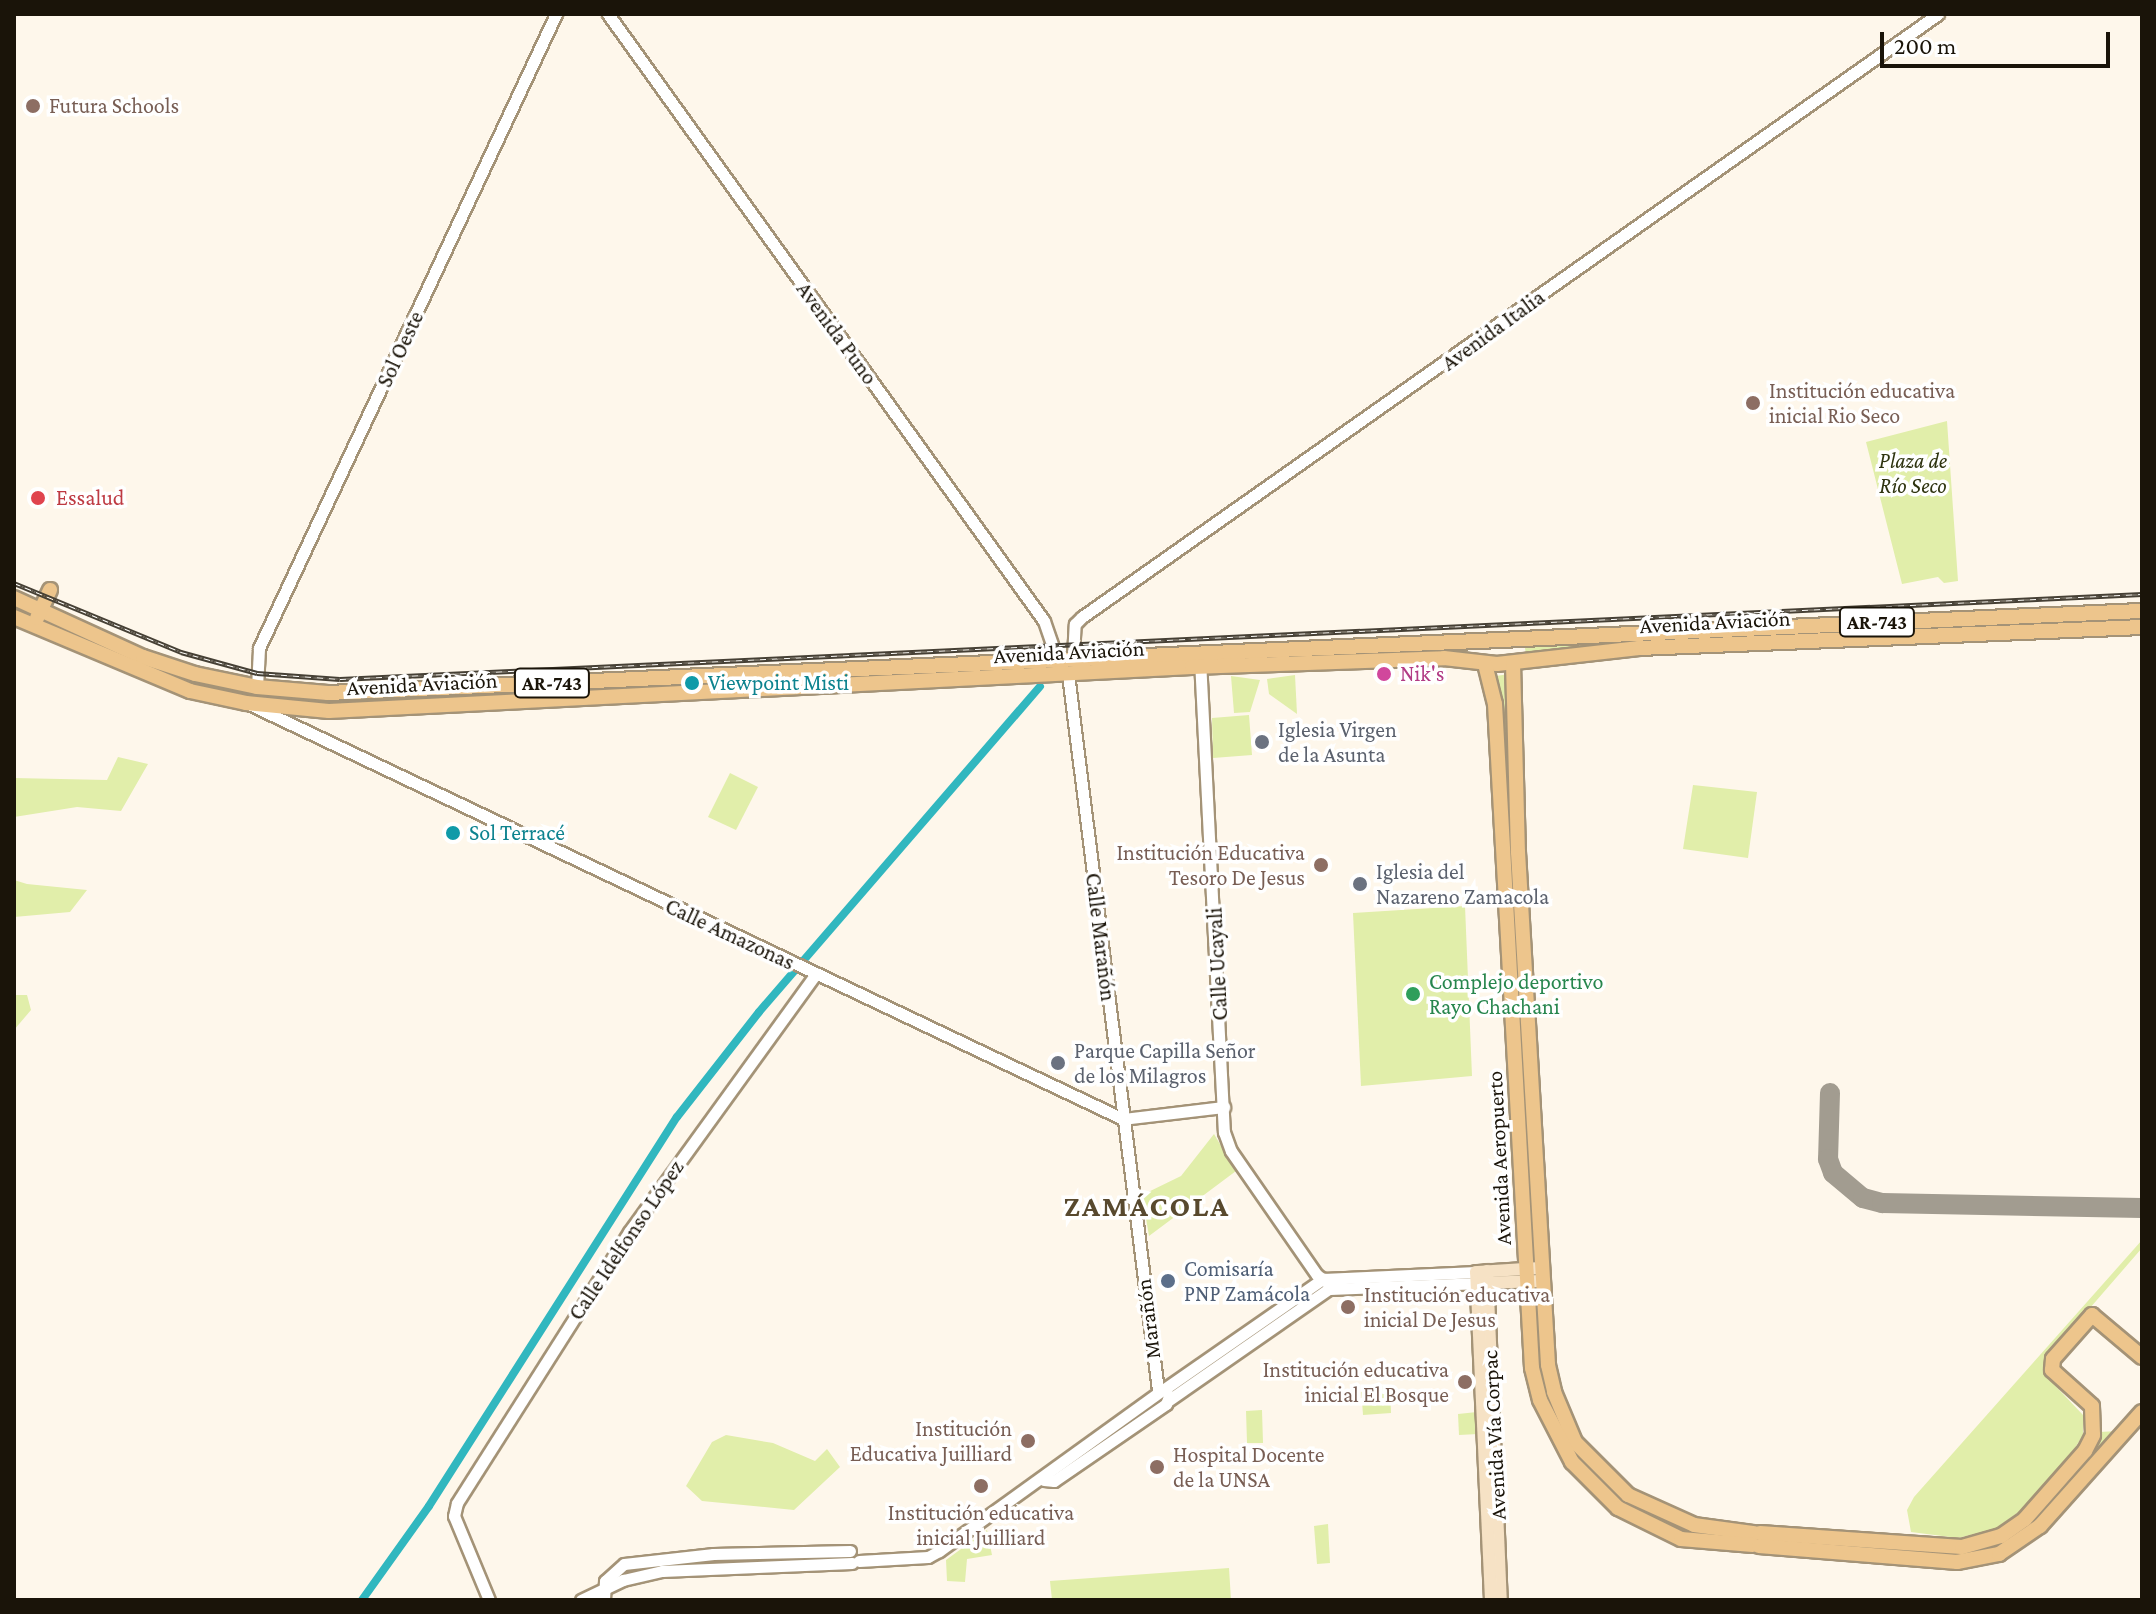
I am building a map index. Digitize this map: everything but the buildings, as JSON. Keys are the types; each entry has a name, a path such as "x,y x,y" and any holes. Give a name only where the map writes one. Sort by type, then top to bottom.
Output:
{"main road":[{"path":"33,626 50,590"},
{"name":"Avenida Aviación","path":"14,598 170,667 257,687 328,693 1509,637 2142,611"},
{"name":"Avenida Aviación","path":"14,617 148,677 246,703 329,711 1201,667 1459,659 1485,664 1513,663 1554,655 2142,627"},
{"name":"Avenida Aeropuerto","path":"1509,637 1516,649 1513,663 1515,692 1510,845"},
{"name":"Avenida Aeropuerto","path":"1489,638 1483,648 1495,704 1510,845 1535,1275 1537,1388 1549,1425 1572,1462 1603,1496 1640,1522 1681,1539 1723,1546 1756,1539"},
{"path":"1515,692 1524,673 1554,655"},
{"path":"1459,659 1483,678 1495,704"},
{"path":"435,689 436,705"},
{"path":"1481,1277 1535,1275"},
{"name":"Avenida Aeropuerto","path":"1535,1275 1554,1392 1581,1450 1601,1473 1649,1507 1694,1525 1729,1529 1791,1549 1957,1562 1999,1554 2033,1533 2142,1412"},
{"name":"Avenida Vía Corpac","path":"1481,1277 1491,1600"},
{"name":"Avenida Vía Corpac","path":"1481,1277 1501,1600"},
{"path":"1756,1539 1794,1534 1962,1547 1993,1540 2025,1519 2085,1451 2094,1427 2090,1404 2052,1370 2053,1359 2092,1315 2142,1357"}],"street":[{"name":"Sol Oeste","path":"257,687 259,648 556,14"},
{"name":"Avenida Puno","path":"608,14 1044,621 1057,658"},
{"name":"Avenida Italia","path":"1073,657 1075,624 1082,617 1938,14"},
{"name":"Calle Ucayali","path":"1200,651 1226,1139 1245,1172 1323,1279 1335,1288"},
{"name":"Calle Marañón","path":"1068,674 1141,1248"},
{"name":"Calle Amazonas","path":"246,703 1123,1119"},
{"name":"Calle Idelfonso López","path":"489,1600 454,1516 457,1503 629,1232 812,972"},
{"path":"1123,1119 1224,1107"},
{"name":"Marañón","path":"1141,1248 1160,1399"},
{"path":"1160,1399 1323,1279 1481,1277"},
{"path":"624,1564 713,1554 883,1560 939,1551 1044,1480 1048,1472 1335,1288 1481,1277"},
{"path":"584,1598 666,1570 856,1558"},
{"path":"609,1590 624,1564"},
{"path":"609,1590 624,1564"},
{"path":"609,1590 614,1600"}],"green space":[{"name":"Plaza de Río Seco","path":"1947,421 1958,581 1944,583 1938,577 1902,584 1866,442"},
{"path":"47,619 214,683 424,694 424,702 342,706 237,696 167,678 44,626"},
{"path":"1611,638 1612,645 1526,655 1524,641"},
{"path":"1047,663 1047,670 448,701 447,694"},
{"path":"1509,674 1511,841 1496,676"},
{"path":"1295,675 1297,714 1269,694 1267,679"},
{"path":"1231,676 1260,680 1250,712 1234,713"},
{"path":"1249,715 1252,755 1213,758 1212,718"},
{"path":"118,757 148,764 121,811 77,807 14,817 14,778 107,780"},
{"path":"730,773 758,787 736,830 708,817"},
{"path":"1693,785 1757,792 1748,858 1683,849"},
{"path":"1510,851 1537,1259 1533,1261"},
{"path":"14,880 87,890 70,912 14,917"},
{"name":"Complejo deportivo Rayo Chachani","path":"1465,906 1472,1076 1361,1086 1353,913"},
{"path":"14,995 27,995 31,1010 14,1030"},
{"path":"1214,1134 1236,1171 1149,1236 1142,1195 1181,1176"},
{"path":"2142,1240 2142,1248 2044,1361 2046,1376 2083,1415 2083,1435 2075,1448 2020,1511 1995,1529 1958,1538 1911,1532 1907,1510 1914,1497"},
{"path":"1537,1289 1544,1365 1592,1470 1625,1499 1665,1521 1753,1536 1683,1535 1621,1505 1566,1448 1539,1380"},
{"path":"1390,1386 1391,1413 1363,1415 1361,1387"},
{"path":"1262,1410 1263,1443 1247,1443 1246,1411"},
{"path":"1477,1412 1478,1434 1459,1435 1458,1414"},
{"path":"2119,1431 2035,1526 2011,1544 1963,1558 1904,1552 2001,1541 2099,1432"},
{"path":"726,1435 773,1443 815,1461 827,1449 840,1467 794,1510 702,1501 686,1486 712,1442"},
{"path":"1328,1524 1330,1563 1317,1564 1314,1526"},
{"path":"987,1530 992,1555 967,1559 965,1582 947,1581 946,1560"},
{"path":"1229,1568 1231,1600 1052,1600 1050,1581"}],"waterway":[{"path":"362,1600 429,1506 677,1117 759,1012 1040,686"}],"taxiway":[{"path":"1830,1093 1828,1159 1833,1173 1863,1198 1882,1203 2142,1208"}],"railway":[{"path":"14,583 181,652 257,673 340,679 2142,594"}],"place":[{"name":"Futura Schools","path":"33,106"},
{"name":"Institución educativa inicial Rio Seco","path":"1753,403"},
{"name":"Essalud","path":"38,498"},
{"name":"Nik's","path":"1384,674"},
{"name":"Viewpoint Misti","path":"692,683"},
{"name":"Iglesia Virgen de la Asunta","path":"1262,742"},
{"name":"Sol Terracé","path":"453,833"},
{"name":"Institución Educativa Tesoro De Jesus","path":"1321,865"},
{"name":"Iglesia del Nazareno Zamacola","path":"1360,884"},
{"name":"Complejo deportivo Rayo Chachani","path":"1413,994"},
{"name":"Parque Capilla Señor de los Milagros","path":"1058,1063"},
{"name":"Comisaría PNP Zamácola","path":"1168,1281"},
{"name":"Institución educativa inicial De Jesus","path":"1348,1307"},
{"name":"Institución educativa inicial El Bosque","path":"1465,1382"},
{"name":"Institución Educativa Juilliard","path":"1028,1441"},
{"name":"Hospital Docente de la UNSA","path":"1157,1467"},
{"name":"Institución educativa inicial Juilliard","path":"981,1486"}],"district":[{"name":"ZAMÁCOLA","path":"1147,1206"}]}
